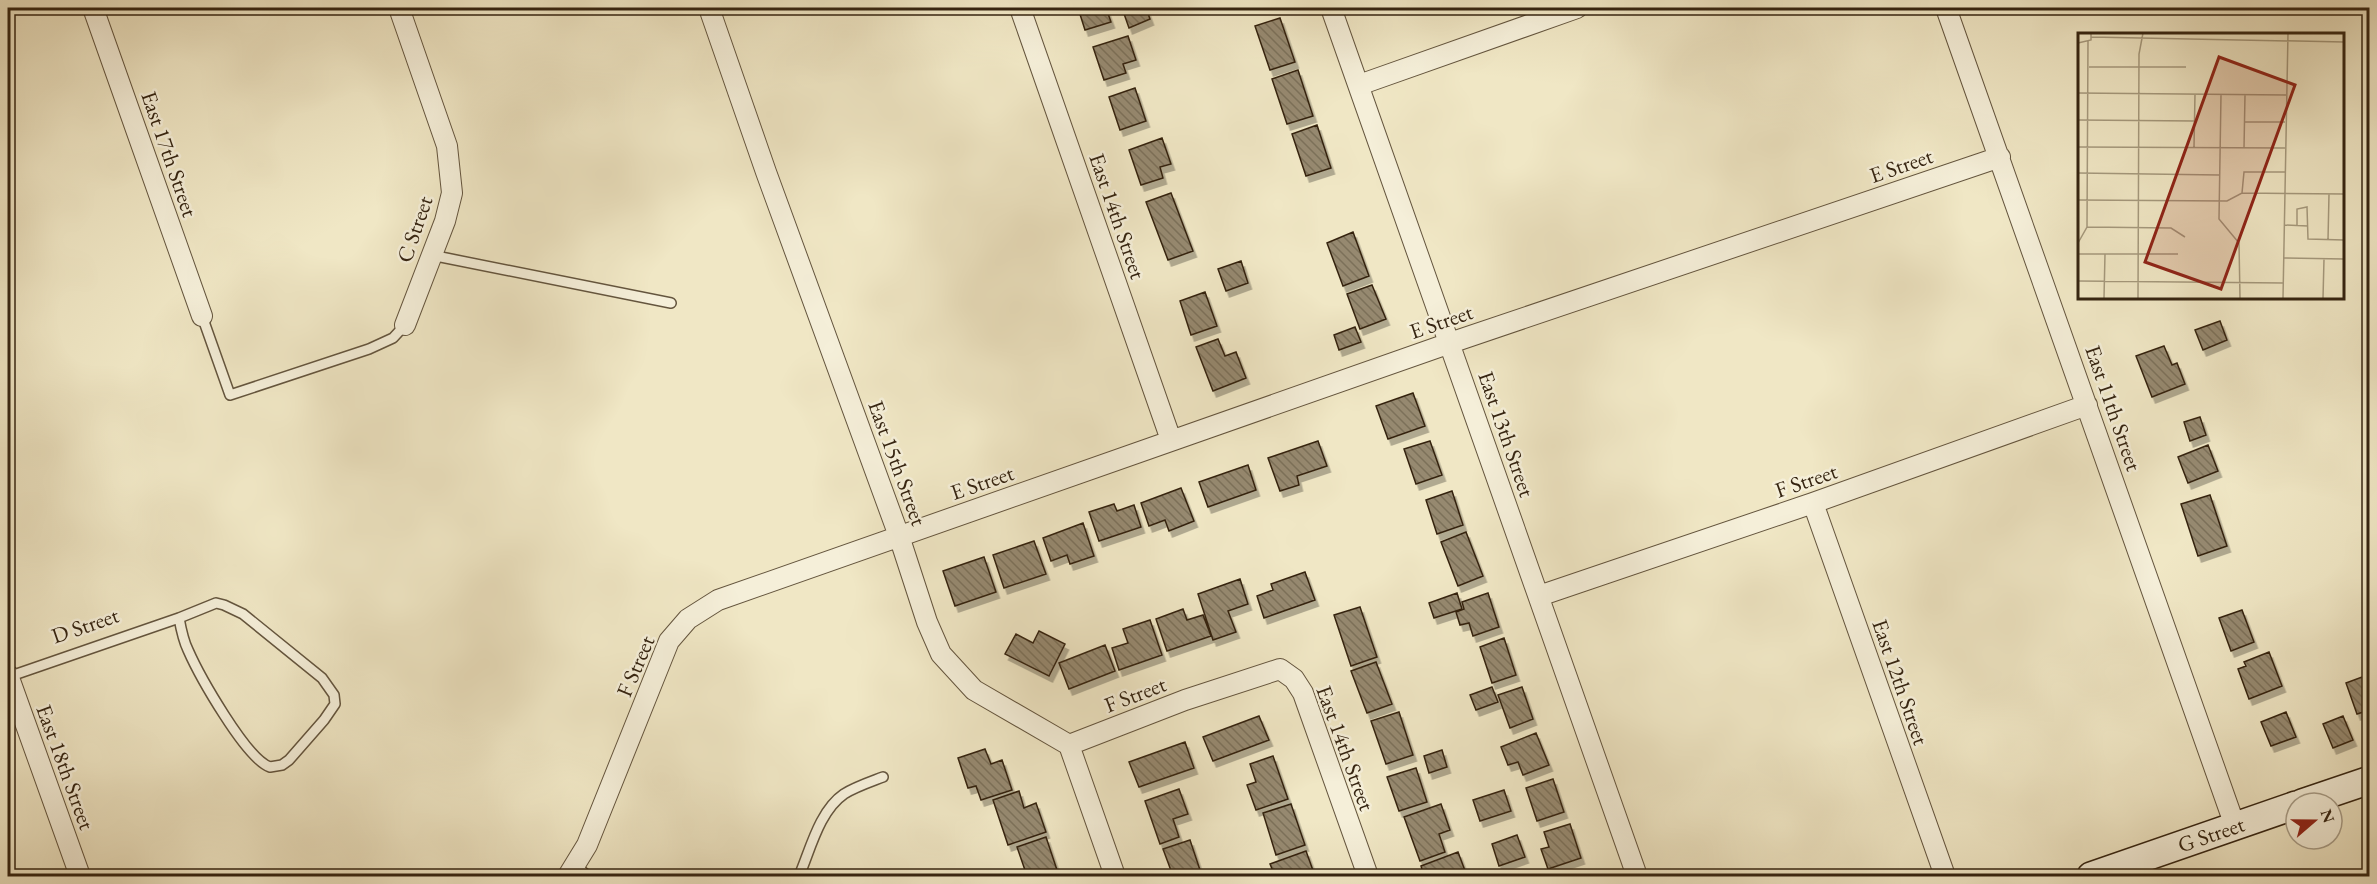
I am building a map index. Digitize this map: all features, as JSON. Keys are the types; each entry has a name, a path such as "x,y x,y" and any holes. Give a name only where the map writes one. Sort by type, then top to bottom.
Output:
{"main road":[{"path":"2337,791 2370,780"},
{"name":"G Street","path":"2091,876 2284,809"}],"street":[{"name":"East 17th Street","path":"93,8 202,316"},
{"name":"C Street","path":"399,8 447,146 452,193 445,221 405,325"},
{"name":"East 15th Street","path":"709,8 766,172 899,536 927,622 941,654 974,690 1069,745"},
{"name":"East 14th Street","path":"1020,8 1171,440"},
{"name":"East 13th Street","path":"1331,8 1637,876"},
{"path":"1359,85 1577,8"},
{"name":"East 11th Street","path":"1946,8 2235,826"},
{"name":"E Street","path":"899,536 1450,343 2000,157"},
{"name":"F Street","path":"1539,596 1813,503 2087,405"},
{"name":"East 12th Street","path":"1813,503 1945,876"},
{"name":"F Street","path":"577,873 669,641 688,619 718,600 899,536"},
{"name":"East 14th Street","path":"1185,700 1280,669 1294,679 1303,693 1368,876"},
{"name":"East 18th Street","path":"8,676 80,876"},
{"name":"F Street","path":"1069,745 1185,700"},
{"path":"1069,745 1115,876"}],"lane":[{"path":"431,255 671,303"},
{"path":"202,316 230,396 369,350 393,338 405,325"},
{"name":"D Street","path":"8,676 216,603 224,605 243,614 322,678 334,695 335,704 324,720 289,760 277,767 270,767 255,758 224,715 187,649 178,618"},
{"path":"799,876 825,817 836,801 845,794 883,777"}],"building":[{"path":"1078,8 1106,8 1111,22 1085,30"},
{"path":"1122,8 1146,8 1150,19 1129,28"},
{"path":"1280,18 1295,62 1270,70 1255,26"},
{"path":"1128,36 1136,60 1123,64 1126,73 1104,80 1093,47"},
{"path":"1298,70 1313,116 1287,124 1272,79"},
{"path":"1135,88 1146,121 1120,130 1109,97"},
{"path":"1317,125 1331,168 1306,176 1292,134"},
{"path":"1162,138 1171,164 1160,167 1163,178 1141,185 1129,150"},
{"path":"1171,193 1193,251 1168,260 1146,202"},
{"path":"1353,232 1369,276 1343,286 1327,243"},
{"path":"1241,261 1248,283 1226,291 1218,269"},
{"path":"1372,285 1386,319 1360,329 1347,294"},
{"path":"1205,292 1217,326 1191,335 1180,301"},
{"path":"2220,321 2227,340 2203,350 2195,330"},
{"path":"1355,327 1361,342 1339,350 1334,335"},
{"path":"1218,339 1225,356 1236,352 1246,378 1213,391 1196,347"},
{"path":"2164,346 2172,365 2177,363 2185,384 2152,397 2136,356"},
{"path":"1413,393 1425,426 1388,439 1376,406"},
{"path":"2200,417 2206,435 2190,441 2184,422"},
{"path":"1318,441 1327,466 1297,476 1299,485 1280,491 1268,458"},
{"path":"1430,441 1442,475 1416,484 1404,449"},
{"path":"2208,445 2218,471 2188,483 2178,457"},
{"path":"1248,465 1256,490 1208,507 1199,482"},
{"path":"1181,488 1194,521 1169,531 1165,520 1149,526 1141,503"},
{"path":"1452,491 1463,525 1437,534 1426,500"},
{"path":"2210,495 2227,546 2198,556 2181,504"},
{"path":"1114,504 1117,511 1134,505 1141,527 1099,541 1089,512"},
{"path":"1083,523 1094,556 1070,564 1067,555 1051,561 1043,538"},
{"path":"1466,532 1483,576 1458,586 1441,542"},
{"path":"1034,541 1046,574 1004,588 993,555"},
{"path":"984,557 996,592 955,606 943,571"},
{"path":"1305,572 1315,600 1264,618 1257,596 1273,590 1271,584"},
{"path":"1240,579 1248,604 1228,611 1236,632 1213,640 1198,594"},
{"path":"1457,593 1462,609 1434,618 1429,603"},
{"path":"1488,593 1499,627 1473,636 1469,623 1460,625 1456,612 1464,609 1462,602"},
{"path":"1360,607 1377,657 1351,666 1334,615"},
{"path":"1183,609 1187,620 1203,615 1211,636 1167,651 1156,619"},
{"path":"2242,610 2254,642 2231,651 2219,618"},
{"path":"1150,620 1162,655 1119,670 1112,648 1128,643 1123,629"},
{"path":"1039,631 1065,644 1049,676 1005,654 1016,634 1033,643"},
{"path":"1504,638 1516,675 1492,683 1480,647"},
{"path":"1105,645 1115,671 1069,689 1059,663"},
{"path":"2269,652 2282,686 2249,699 2238,669 2246,666 2244,662"},
{"path":"1376,662 1392,704 1367,713 1351,671"},
{"path":"2370,674 2370,710 2357,714 2346,683"},
{"path":"1492,687 1498,702 1476,710 1470,695"},
{"path":"1522,687 1533,719 1510,728 1498,695"},
{"path":"1399,712 1413,755 1386,764 1371,721"},
{"path":"2286,712 2296,737 2271,746 2261,722"},
{"path":"1259,716 1269,740 1213,761 1203,737"},
{"path":"2343,716 2353,740 2333,748 2323,724"},
{"path":"1536,733 1549,765 1523,775 1518,762 1508,765 1501,747"},
{"path":"1185,742 1194,768 1139,787 1129,762"},
{"path":"985,749 991,764 1002,760 1012,790 981,800 976,786 968,788 958,758"},
{"path":"1442,750 1447,767 1429,773 1424,756"},
{"path":"1273,756 1288,799 1256,810 1247,785 1256,782 1250,764"},
{"path":"1416,768 1427,802 1399,811 1387,777"},
{"path":"1553,779 1564,812 1537,821 1526,788"},
{"path":"1179,789 1188,814 1173,819 1179,837 1160,844 1145,801"},
{"path":"1504,790 1511,811 1480,821 1473,800"},
{"path":"1019,791 1024,808 1036,803 1046,832 1008,845 993,800"},
{"path":"1291,804 1305,845 1276,855 1263,813"},
{"path":"1441,804 1450,830 1439,834 1445,852 1420,861 1404,817"},
{"path":"1570,824 1581,858 1548,869 1541,849 1549,847 1544,832"},
{"path":"1517,835 1525,857 1499,866 1492,844"},
{"path":"1046,837 1059,876 1027,876 1017,847"},
{"path":"1190,840 1202,876 1173,876 1163,849"},
{"path":"1306,851 1315,876 1275,876 1270,864"},
{"path":"1458,852 1467,876 1424,876 1421,866"}]}
